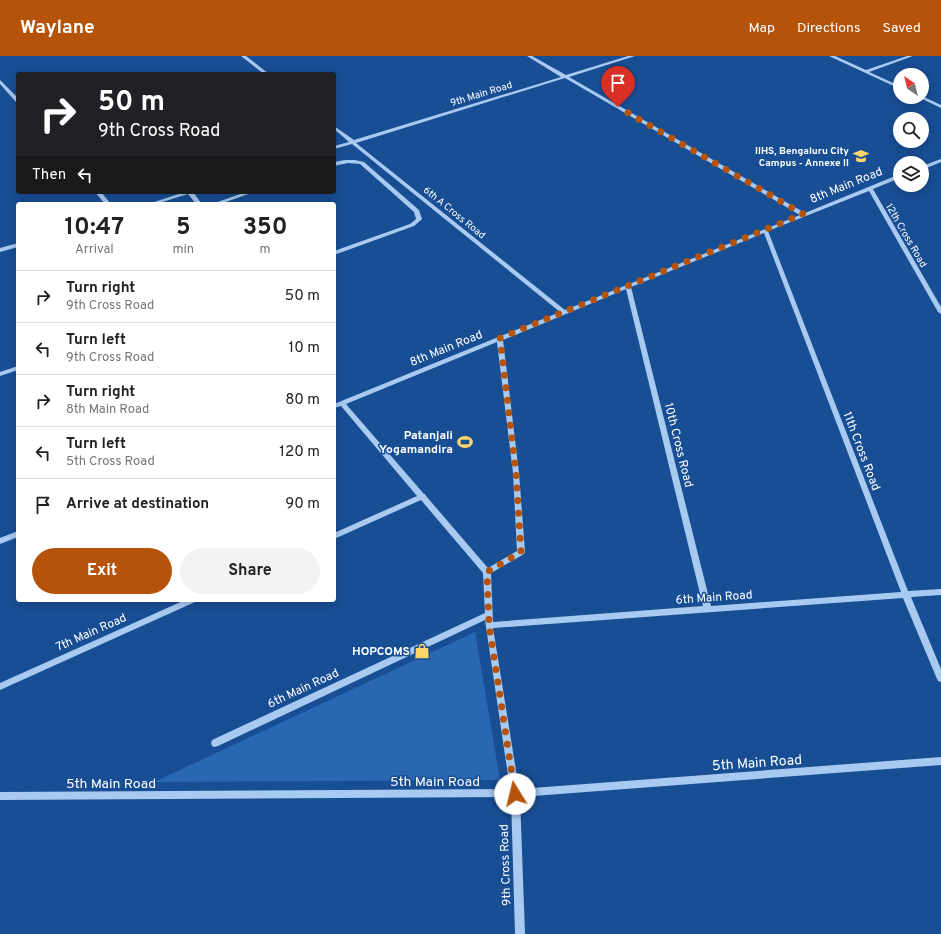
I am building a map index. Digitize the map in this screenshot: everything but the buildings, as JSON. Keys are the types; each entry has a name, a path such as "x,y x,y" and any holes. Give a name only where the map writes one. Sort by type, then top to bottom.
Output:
{"street":[{"path":"244,56 264,72"},
{"path":"528,56 803,214"},
{"name":"9th Main Road","path":"336,147 633,56"},
{"path":"831,56 893,85"},
{"path":"865,72 911,56"},
{"path":"0,81 16,99"},
{"path":"929,101 941,107"},
{"name":"6th A Cross Road","path":"336,129 564,312"},
{"path":"929,165 941,160"},
{"path":"336,163 344,161 362,163 417,211 419,219 412,225 336,252"},
{"name":"8th Main Road","path":"336,405 803,214 893,179"},
{"name":"12th Cross Road","path":"870,188 941,312"},
{"path":"100,194 106,202"},
{"path":"157,202 183,194"},
{"path":"191,194 197,202"},
{"path":"221,202 245,194"},
{"name":"11th Cross Road","path":"765,230 906,595 941,679"},
{"path":"0,250 16,246"},
{"name":"10th Cross Road","path":"628,286 708,609"},
{"path":"342,403 487,572 521,552 516,473 500,338"},
{"path":"0,374 16,369"},
{"path":"336,535 423,496"},
{"path":"0,541 16,535"},
{"name":"9th Cross Road","path":"487,572 489,625 515,794 520,934"},
{"name":"6th Main Road","path":"489,625 941,592"},
{"name":"7th Main Road","path":"0,687 188,602"},
{"name":"6th Main Road","path":"215,743 488,615"},
{"name":"5th Main Road","path":"0,796 515,794 941,761"}],"shaded area":[{"path":"475,632 500,780 154,782"}],"place":[{"name":"IIHS, Bengaluru City Campus - Annexe II","path":"861,156"},
{"name":"Patanjali Yogamandira","path":"465,442"},
{"name":"HOPCOMS","path":"422,651"}],"route":[{"path":"515,794 488,615 487,572 521,552 516,473 500,338 803,214 618,107"}]}
